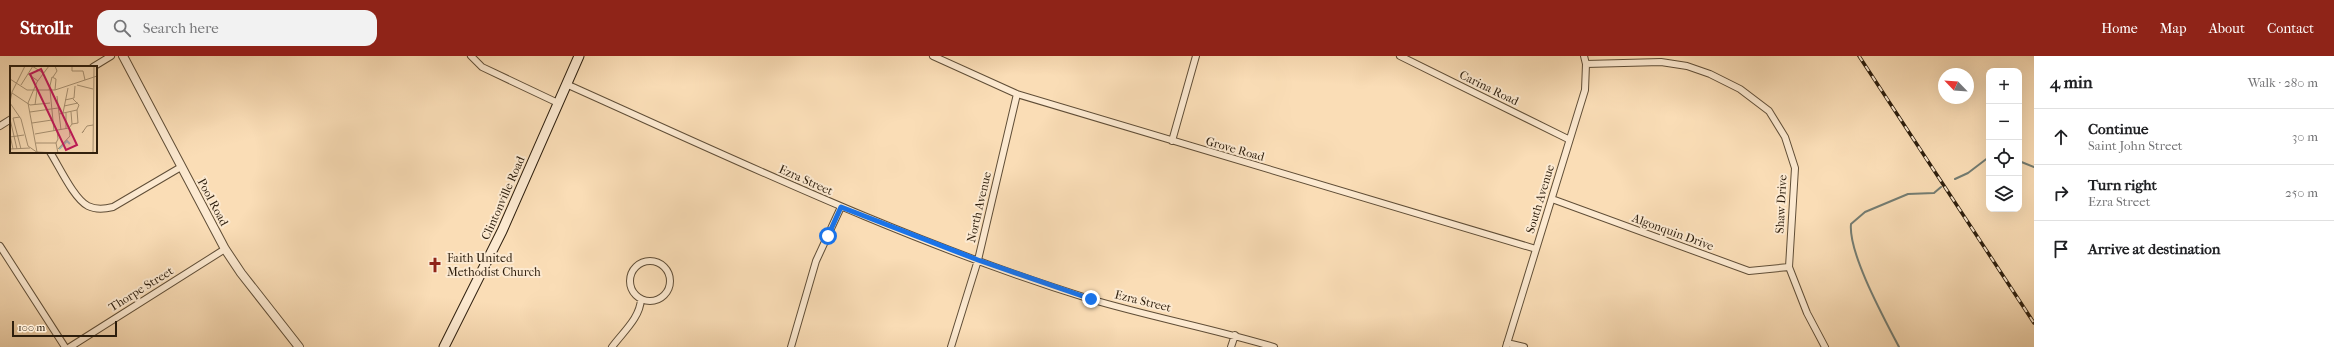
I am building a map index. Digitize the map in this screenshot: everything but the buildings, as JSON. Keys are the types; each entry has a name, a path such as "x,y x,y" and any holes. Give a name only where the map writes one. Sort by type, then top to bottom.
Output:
{"main road":[{"name":"Clintonville Road","path":"444,347 502,231 579,56"}],"street":[{"path":"95,66 111,56"},
{"name":"Pool Road","path":"123,56 225,249 241,274 299,347"},
{"path":"471,56 482,67 558,103"},
{"name":"Grove Road","path":"933,56 1017,94 1536,249"},
{"path":"1172,141 1196,56"},
{"name":"Carina Road","path":"1400,56 1568,139"},
{"name":"South Avenue","path":"1507,345 1552,199 1568,139 1585,90 1586,64 1584,56"},
{"name":"Shaw Drive","path":"1586,64 1661,62 1687,66 1710,74 1740,89 1769,111 1785,138 1795,168 1789,267 1807,313 1825,347"},
{"name":"Ezra Street","path":"566,84 841,207 978,260 1091,299 1235,335 1274,347"},
{"name":"North Avenue","path":"951,347 978,260 1017,94"},
{"path":"0,126 10,120"},
{"path":"51,153 78,196 88,206 102,210 113,207 181,167"},
{"name":"Algonquin Drive","path":"1552,199 1749,271 1789,267"},
{"path":"791,347 816,261 841,207"},
{"path":"0,246 65,347"},
{"name":"Thorpe Street","path":"70,347 225,249"},
{"path":"612,347 641,309 641,298 633,290 631,277 633,272 637,267 648,262 660,264 670,277 667,291 656,300 641,298"},
{"path":"1231,347 1235,335"},
{"path":"1507,345 1524,347"}],"waterway":[{"path":"1955,179 1968,173 1986,159"},
{"path":"2022,162 2034,167"},
{"path":"1899,347 1861,269 1855,252 1851,224 1865,212 1908,194 1934,193 1941,187"}],"railway":[{"path":"1859,56 2034,323"}],"place":[{"name":"Faith United Methodist Church","path":"435,265"}],"route":[{"path":"828,236 841,207 978,260 1091,299"}]}
